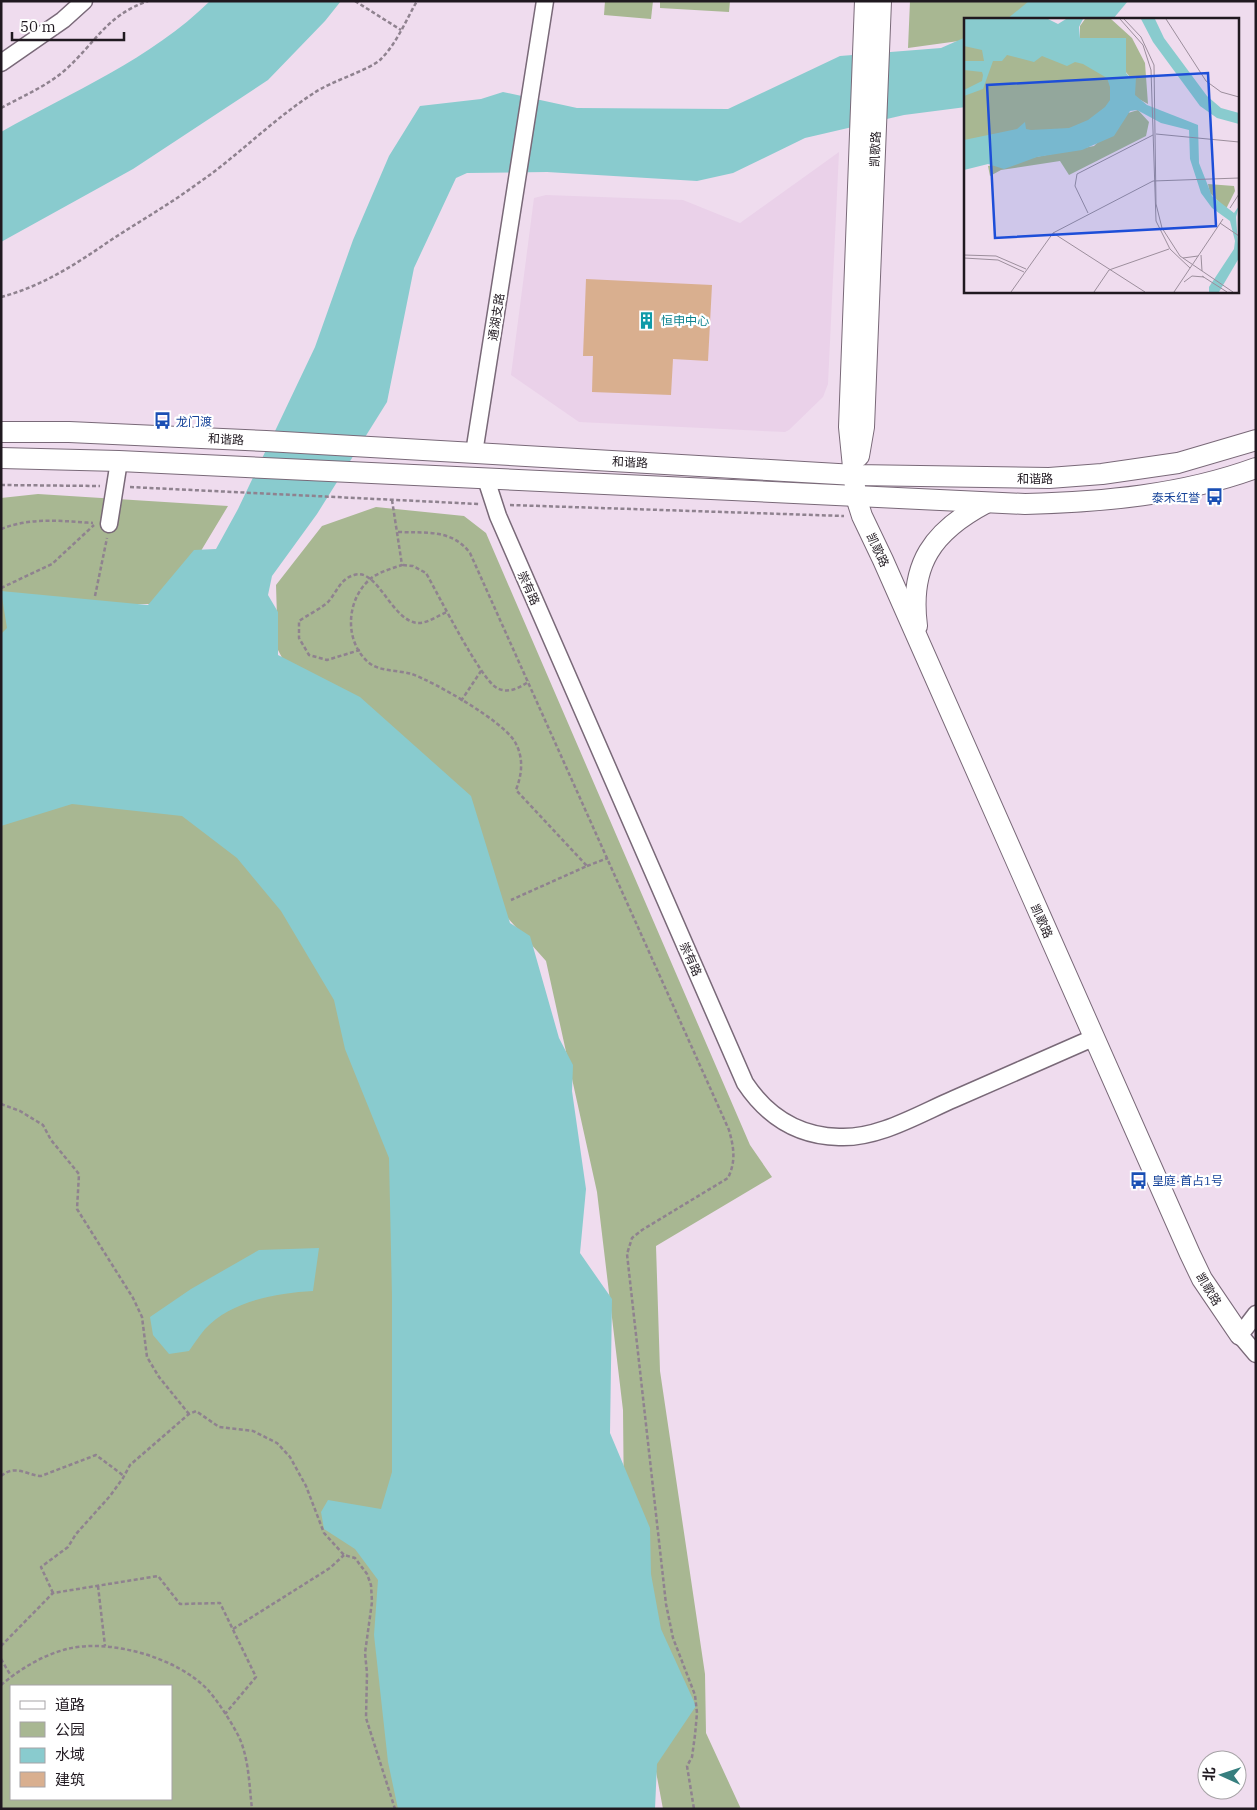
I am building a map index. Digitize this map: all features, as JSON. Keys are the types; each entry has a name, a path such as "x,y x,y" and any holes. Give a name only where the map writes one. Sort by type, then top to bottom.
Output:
{"main road":[{"name":"凯歌路","path":"866,1 872,39"},
{"name":"凯歌路","path":"881,1 872,39 868,129 864,427 855,475 859,507 1190,1254 1202,1279 1240,1335"},
{"name":"和谐路","path":"1,432 69,432 266,441 855,475 1049,478 1102,474 1178,463 1256,440"},
{"name":"和谐路","path":"1,458 119,460 486,479 859,507 986,503 1082,503 1184,488 1256,468"},
{"path":"920,645 916,587 918,574 928,551 955,522 986,503"}],"street":[{"path":"1,63 63,20 84,1"},
{"name":"通湖支路","path":"469,452 518,182 545,1"},
{"path":"102,524 119,460"},
{"name":"崇有路","path":"486,479 494,505 745,1083 757,1101 770,1114 785,1124 820,1135 841,1138 863,1134 906,1120 1093,1038"},
{"path":"1240,1335 1256,1314"},
{"name":"凯歌路","path":"1240,1335 1256,1354"}],"path":[{"path":"1,108 51,82 66,69 112,19 128,8 148,1"},
{"path":"355,1 401,30"},
{"path":"1,297 24,291 54,278 197,184 314,92 337,79 380,61 390,49 417,1"},
{"path":"234,492 494,505 859,507"},
{"path":"392,500 402,565"},
{"path":"1,529 20,522 51,521 102,524"},
{"path":"1,588 52,564 102,524"},
{"path":"96,596 102,524"},
{"path":"398,532 449,536 462,542 470,553 729,1130 734,1148 734,1165 728,1178 642,1230 632,1238 627,1254 666,1604 673,1638 695,1695 698,1713 692,1757 687,1766 694,1809"},
{"path":"529,681 521,687 509,691 496,688 482,670 426,573 413,566 402,565 386,570 370,580 362,589 349,620 352,638 369,664 411,674 461,701 503,727 516,743 521,760 520,778 516,790 587,866"},
{"path":"360,650 327,660 309,656 298,638 299,621 312,611 328,604 345,579 356,574 366,575 384,593 397,612 411,622 421,623 447,612"},
{"path":"461,701 482,670"},
{"path":"511,900 608,858"},
{"path":"1,1104 20,1111 43,1125 51,1140 79,1174 77,1209 133,1298 142,1316 147,1357 158,1377 189,1414"},
{"path":"53,1593 41,1567 68,1548 76,1534 93,1518 124,1476 130,1464 189,1414 196,1411 219,1427 254,1431 277,1443 290,1457 306,1486 324,1533 344,1555 355,1558 371,1585 372,1602 365,1653 367,1673 366,1718 395,1809"},
{"path":"1,1476 11,1470 22,1470 32,1475 41,1476 96,1455 124,1476"},
{"path":"233,1629 330,1568 344,1555"},
{"path":"1,1646 53,1593 158,1576 180,1604 220,1603 233,1629 256,1677 226,1714"},
{"path":"98,1586 105,1646"},
{"path":"1,1685 11,1676 39,1660 68,1649 105,1646 146,1655 168,1664 208,1690 226,1714 238,1736 244,1755 249,1777 252,1809"},
{"path":"1,1659 11,1676"}],"shaded area":[{"path":"839,152 828,384 823,397 789,430 785,432 579,422 511,375 534,198 546,195 683,200 740,223"}],"green space":[{"path":"605,1 653,1 651,19 604,15"},
{"path":"660,1 730,1 729,12 660,8"},
{"path":"910,1 1042,1 1016,18 964,18 964,40 908,48"},
{"path":"38,494 228,506 169,604 53,604 1,642 1,498"},
{"path":"376,507 464,516 486,533 750,1145 772,1177 656,1246 660,1371 705,1674 706,1733 741,1809 663,1809 625,1606 623,1410 597,1192 546,961 290,673 278,650 276,585 322,526"},
{"path":"168,781 363,968 436,1282 434,1809 1,1809 1,807"}],"water":[{"path":"210,1 341,1 325,21 268,80 133,169 1,242 1,132 137,57 187,22"},
{"path":"1029,1 1128,1 1114,18 1008,18"},
{"path":"964,38 964,107 904,115 805,138 733,173 697,181 547,172 467,173 456,178 414,268 387,402 317,514 272,576 268,595 278,612 278,655 360,697 471,796 510,923 530,936 559,1038 573,1065 572,1091 586,1189 580,1253 612,1299 610,1433 650,1528 651,1574 661,1629 696,1706 657,1764 655,1809 398,1809 388,1762 374,1635 378,1580 355,1549 324,1529 321,1512 328,1500 381,1509 392,1472 392,1296 389,1158 345,1049 334,1000 281,911 237,858 182,816 72,804 1,826 1,634 7,628 1,591 148,605 194,550 216,549 238,509 315,347 353,240 389,156 420,106 481,99 503,92 577,108 728,109 840,56 941,48"},
{"path":"319,1248 313,1291 284,1294 241,1305 216,1319 205,1329 189,1351 169,1354 153,1335 150,1317 191,1289 259,1250"}],"building":[{"name":"恒申中心","path":"586,279 712,285 708,361 673,359 671,395 592,392 593,356 583,356"}],"place":[{"name":"恒申中心","path":"647,320"},
{"name":"龙门渡","path":"162,421"},
{"name":"泰禾红誉","path":"1214,497"},
{"name":"皇庭·首占1号","path":"1138,1180"}]}
